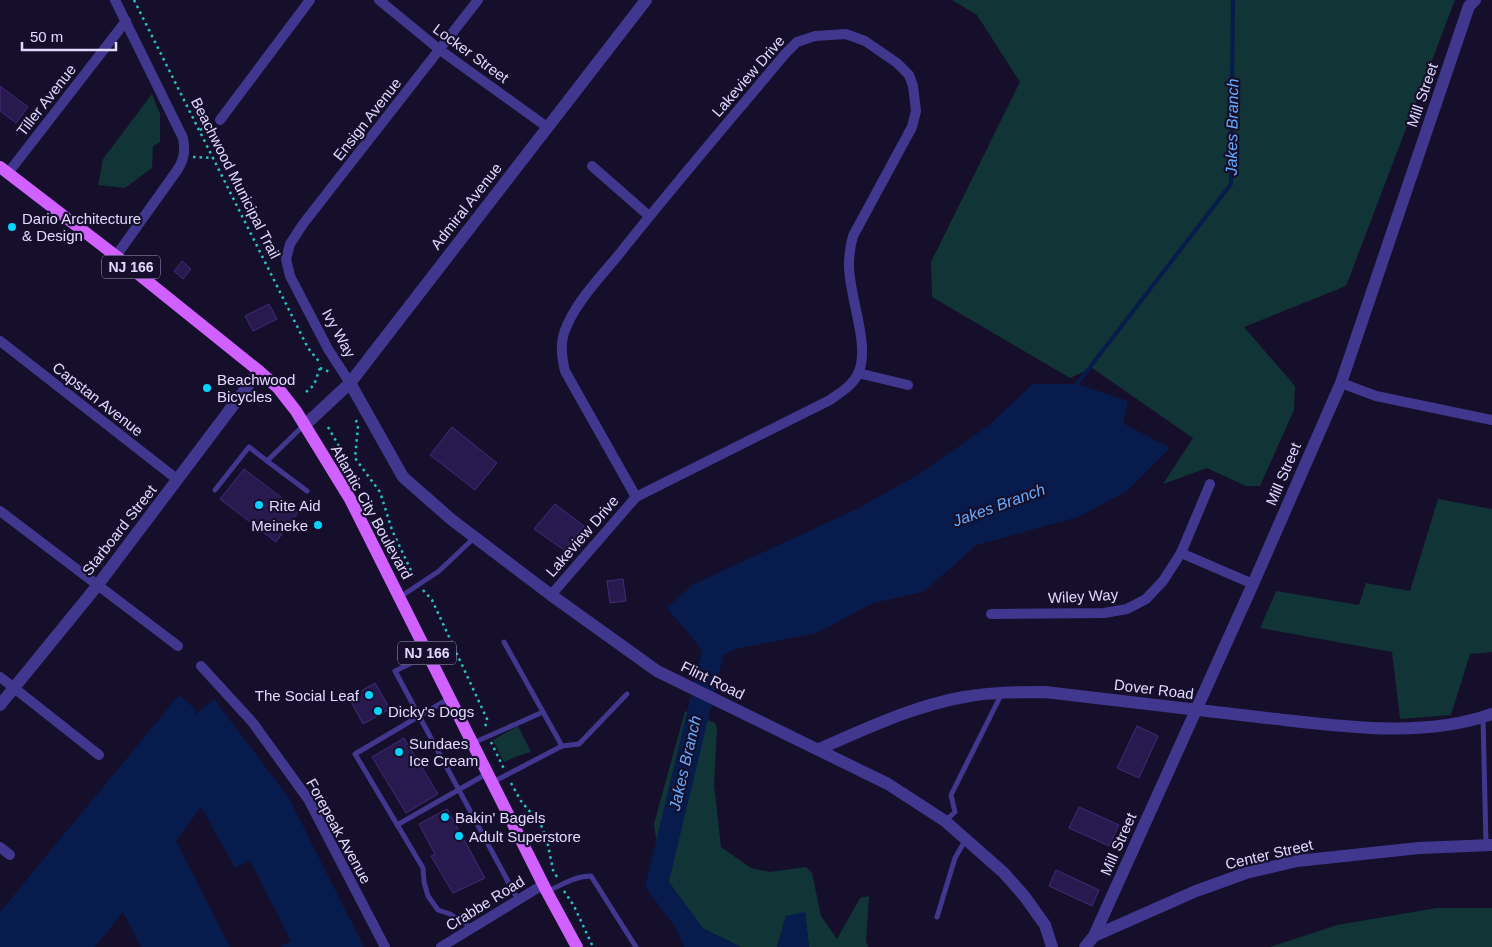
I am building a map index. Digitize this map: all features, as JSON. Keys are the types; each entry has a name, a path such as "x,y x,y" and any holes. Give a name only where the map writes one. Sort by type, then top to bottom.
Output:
{"main road":[{"name":"Atlantic City Boulevard","path":"4,170 116,256 259,371 278,388 296,410 350,499 577,947"}],"street":[{"path":"116,0 183,138 185,150 178,169 116,256"},
{"path":"220,120 310,0"},
{"name":"Locker Street","path":"379,0 440,50 548,126"},
{"name":"Ensign Avenue","path":"286,259 290,244 303,224 478,0"},
{"name":"Admiral Avenue","path":"304,425 350,383 646,0"},
{"name":"Mill Street","path":"1085,947 1094,936 1196,711 1340,383 1469,6 1475,0"},
{"name":"Tiller Avenue","path":"4,170 126,21"},
{"name":"Lakeview Drive","path":"551,595 636,497 830,400 850,386 858,373 861,334 849,268 850,244 912,127 916,111 914,86 909,75 897,63 865,40 846,34 815,36 797,42 649,216 580,304 569,321 563,335 562,357 565,371 636,497"},
{"path":"592,166 649,216"},
{"name":"Ivy Way","path":"286,259 290,276 328,349 350,383 370,420"},
{"name":"Capstan Avenue","path":"0,341 178,480"},
{"name":"Starboard Street","path":"0,705 97,586 259,371"},
{"path":"858,373 908,385"},
{"path":"1340,383 1376,396 1492,420"},
{"name":"Flint Road","path":"370,420 403,477 422,495 551,595 657,671 888,784 945,821 1004,873 1025,897 1045,925 1052,947"},
{"name":"Wiley Way","path":"991,614 1104,614 1127,609 1146,599 1164,581 1182,552 1210,484"},
{"path":"0,511 178,646"},
{"path":"1182,552 1253,584"},
{"name":"Forepeak Avenue","path":"200,666 254,723 308,799 385,947"},
{"path":"0,677 99,755"},
{"name":"Dover Road","path":"819,749 924,707 963,697 1002,692 1045,692 1196,711 1329,724 1393,728 1436,727 1487,716"},
{"name":"Center Street","path":"1094,936 1196,891 1246,873 1297,861 1419,848 1489,845"},
{"path":"0,847 10,855"},
{"name":"Crabbe Road","path":"441,947 518,901 546,888"}],"lane":[{"path":"267,461 304,425"},
{"path":"215,490 249,447 307,491"},
{"path":"400,597 439,571 476,537"},
{"path":"504,642 562,746"},
{"path":"428,655 395,671 460,789 518,901"},
{"path":"945,821 955,812 951,795 1002,692"},
{"path":"397,825 460,789 562,746 579,744 627,694"},
{"path":"450,698 355,754 423,868 428,896 438,910 450,914 472,928"},
{"path":"473,743 543,712"},
{"path":"1487,716 1489,845"},
{"path":"937,917 955,858 966,838"},
{"path":"546,888 561,885 572,879 591,876 636,947"}],"path":[{"name":"Beachwood Municipal Trail","path":"134,0 308,348 320,366"},
{"path":"184,156 214,158"},
{"path":"306,392 314,385 328,349"},
{"path":"320,366 334,374"},
{"path":"328,427 344,455"},
{"path":"492,744 503,767"},
{"path":"512,784 521,801 541,825 547,840 553,870 574,906 593,947"}],"green space":[{"path":"952,0 1455,0 1346,286 1244,327 1295,386 1294,410 1260,486 1246,486 1207,468 1163,484 1193,438 1092,368 1070,378 932,297 931,262 1020,82 977,15"},
{"path":"152,94 160,114 160,142 153,146 152,168 125,188 98,185 103,159"},
{"path":"1438,499 1492,509 1492,652 1470,654 1451,715 1400,719 1392,652 1260,628 1276,591 1359,605 1366,583 1410,591"},
{"path":"685,711 715,723 717,728 714,784 721,847 751,868 770,872 806,867 812,873 821,916 837,939 860,898 869,896 866,940 868,947 809,947 805,913 786,916 777,947 741,947 696,925 661,875 654,824"},
{"path":"518,726 531,752 504,762 493,740"},
{"path":"1437,908 1492,908 1492,947 1270,947 1337,925"}],"water":[{"path":"1033,384 1077,384 1128,401 1123,423 1170,448 1127,491 1078,517 977,545 923,592 873,603 817,633 736,649 711,660 667,608 692,585 859,508 919,474 988,426"},
{"path":"179,695 195,709 195,715 214,699 289,798 364,947 279,947 291,941 250,861 235,868 201,807 176,841 230,947 141,947 123,912 95,947 0,947 0,912"},
{"path":"657,884 696,925 741,947 684,947"},
{"path":"805,912 809,947 777,947 786,916"}],"building":[{"path":"0,86 28,107 16,123 0,111"},
{"path":"182,261 191,269 183,279 174,271"},
{"path":"269,304 277,319 253,331 245,316"},
{"path":"452,427 497,463 475,490 430,455"},
{"name":"Rite Aid","path":"244,469 299,511 276,542 220,499"},
{"path":"555,504 584,526 564,550 534,529"},
{"path":"623,579 626,601 610,603 607,581"},
{"path":"375,683 390,709 363,724 349,698"},
{"path":"1137,726 1158,736 1139,778 1117,768"},
{"path":"404,738 438,794 406,813 372,757"},
{"path":"1079,807 1119,825 1109,846 1069,828"},
{"path":"447,809 485,878 453,893 431,856 435,854 419,824"},
{"path":"1056,870 1099,890 1092,906 1049,886"}],"waterway":[{"name":"Jakes Branch","path":"1077,384 1231,184 1233,0"},
{"name":"Jakes Branch","path":"703,947 657,884 717,629"}],"place":[{"name":"Dario Architecture & Design","path":"12,227"},
{"name":"Beachwood Bicycles","path":"207,388"},
{"name":"Rite Aid","path":"259,505"},
{"name":"Meineke","path":"318,525"},
{"name":"The Social Leaf","path":"369,695"},
{"name":"Dicky's Dogs","path":"378,711"},
{"name":"Sundaes Ice Cream","path":"399,752"},
{"name":"Bakin' Bagels","path":"445,817"},
{"name":"Adult Superstore","path":"459,836"}]}
